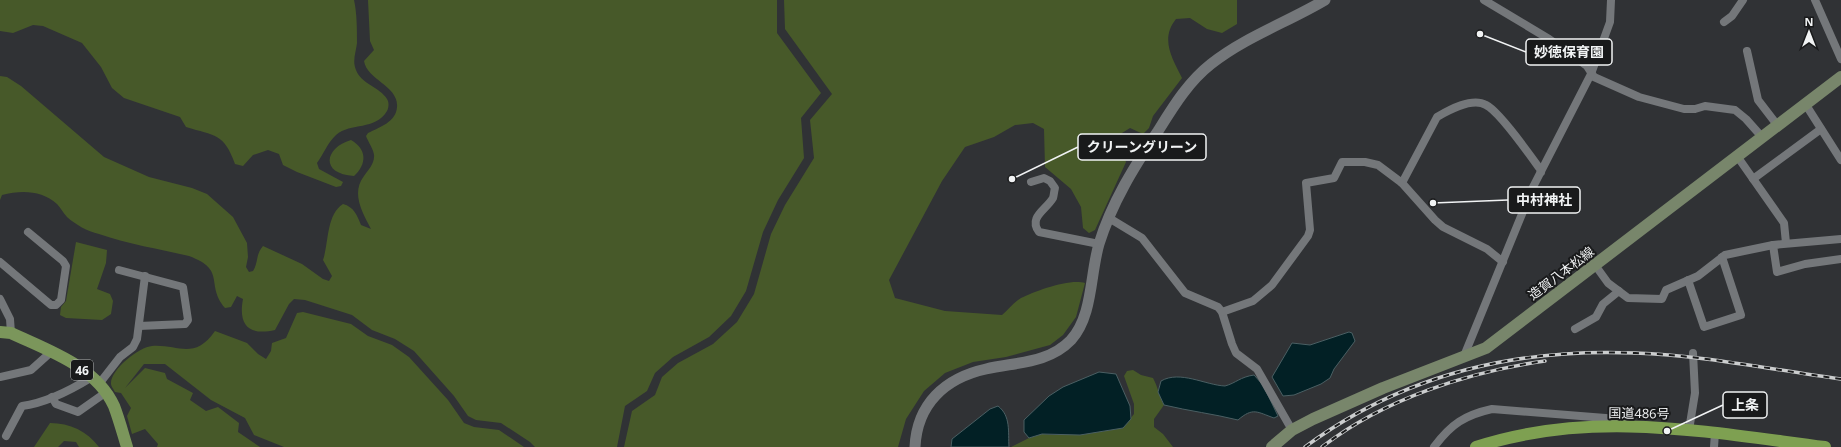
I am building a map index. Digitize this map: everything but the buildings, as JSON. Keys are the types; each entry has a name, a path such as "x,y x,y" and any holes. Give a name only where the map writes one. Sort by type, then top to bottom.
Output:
{"highway":[{"name":"国道486号","path":"1476,447 1514,436 1553,430 1630,425 1689,430 1825,447"}],"main road":[{"name":"造賀八本松線","path":"1272,447 1292,430 1349,402 1486,348 1841,77"},
{"name":"46","path":"5,332 73,362 98,385 113,405 127,447"}],"street":[{"path":"915,447 915,433 921,415 930,400 942,389 958,380 984,369 1025,362 1060,350 1080,329 1085,316 1100,244 1118,194 1178,99 1194,80 1210,65 1226,54 1325,0"},
{"path":"1484,0 1549,39 1587,66 1594,77 1639,97 1684,109 1695,109 1705,106 1735,110 1762,137"},
{"path":"1464,356 1494,280 1503,262 1540,172 1591,74 1610,22 1611,0"},
{"path":"1724,22 1732,16 1743,0"},
{"path":"1815,0 1841,59"},
{"path":"1747,51 1758,100 1778,126"},
{"path":"1402,183 1437,117 1447,111 1470,103 1487,105 1503,121 1540,169 1540,172"},
{"path":"1806,105 1841,160"},
{"path":"1753,179 1821,129"},
{"path":"1737,156 1784,223 1786,244"},
{"path":"1222,312 1252,301 1272,285 1308,236 1310,230 1306,183 1334,178 1342,162 1365,162 1378,165 1402,183 1443,227 1487,248 1503,262"},
{"path":"1031,182 1044,178 1050,181 1055,188 1053,198 1036,219 1035,227 1039,232 1100,244"},
{"path":"1109,218 1142,238 1185,294 1214,305 1222,312 1236,353 1257,369 1292,430"},
{"path":"0,262 51,305 56,305 61,300 66,266 63,261 28,232"},
{"path":"1595,266 1608,283 1628,298 1662,299 1666,290 1698,276 1725,255 1773,245 1841,239"},
{"path":"1773,245 1777,272 1805,264 1841,259"},
{"path":"1688,280 1704,327 1741,315 1722,257"},
{"path":"118,270 183,287 188,320 185,324 139,326"},
{"path":"52,397 56,404 78,412 120,357 133,347 137,339 145,276"},
{"path":"1575,329 1596,317 1603,304 1619,291"},
{"path":"0,299 10,318 5,332"},
{"path":"0,377 31,370 50,352"},
{"path":"1689,430 1695,393 1693,353"},
{"path":"6,436 22,406 31,405 80,384 98,385"},
{"path":"1434,447 1446,431 1463,419 1476,412 1492,409 1618,419 1630,425"},
{"path":"1714,447 1715,433"}],"green space":[{"path":"0,0 354,0 357,33 354,60 355,67 358,75 362,79 384,95 388,102 388,108 382,117 376,121 342,131 330,141 317,163 319,169 343,182 341,186 336,187 297,172 283,165 279,154 268,150 253,155 243,166 235,164 227,146 217,137 186,127 180,117 124,98 112,88 101,67 82,43 43,26 33,25 13,33 0,31"},
{"path":"368,0 777,0 777,33 821,93 801,118 804,158 778,200 763,232 746,291 731,316 709,337 673,357 655,373 647,391 625,406 617,447 535,447 530,442 501,423 476,420 468,416 454,396 414,351 395,339 372,330 352,315 305,300 294,299 289,304 275,330 252,330 244,322 242,316 243,299 237,296 231,307 225,308 216,292 212,272 201,261 189,256 132,244 90,231 70,220 57,204 45,196 31,192 16,192 2,195 0,200 0,76 7,77 21,86 104,157 149,177 192,188 207,194 233,217 247,243 248,257 246,267 249,272 253,271 263,246 302,264 323,279 329,281 332,276 323,260 331,222 338,209 343,204 347,205 352,209 361,225 371,229 361,209 358,196 360,182 374,160 373,152 366,136 368,133 391,120 394,117 397,107 393,94 366,68 364,61 374,50 370,41"},
{"path":"784,0 1237,0 1237,24 1222,33 1207,29 1190,18 1176,19 1171,26 1168,41 1169,48 1171,56 1182,78 1153,116 1149,128 1143,134 1130,128 1122,133 1118,141 1126,162 1095,230 1089,233 1083,228 1081,207 1071,189 1045,167 1044,129 1033,123 1015,125 994,137 965,147 942,181 889,280 895,298 945,311 1002,315 1018,300 1035,292 1071,282 1085,283 1076,317 1063,335 1050,345 1006,357 973,362 945,373 924,391 906,419 898,447 624,447 632,411 655,395 662,377 678,363 713,344 737,322 754,294 771,234 785,205 814,158 810,120 832,94 785,29"},
{"path":"351,140 360,148 363,157 361,167 354,176 335,171 331,166 330,160 331,154 335,149"},
{"path":"76,242 107,250 106,263 97,289 110,294 113,301 111,314 102,320 66,318 60,315 61,307 66,301"},
{"path":"303,312 351,324 368,336 392,345 409,357 448,400 464,423 474,427 499,430 524,447 284,447 254,435 245,418 211,400 165,364 144,364 125,388 145,368 165,373 167,379 193,393 190,400 206,411 218,407 239,423 238,432 260,447 157,447 158,444 145,429 132,434 127,416 131,408 121,393 115,392 111,384 115,372 120,366 140,350 152,346 185,349 193,348 200,346 215,331 247,343 258,354 266,359 271,351 272,343 286,338 297,313"},
{"path":"1133,370 1141,375 1153,378 1164,405 1154,419 1154,427 1163,434 1173,447 1011,447 1029,438 1042,434 1059,435 1123,428 1134,414 1134,404 1124,376 1127,371"},
{"path":"50,423 64,424 78,429 89,436 99,447 79,447 76,442 64,441 58,447 34,447"}],"water":[{"path":"1349,332 1352,333 1355,341 1334,369 1330,378 1321,384 1294,395 1283,396 1272,377 1292,343 1310,345"},
{"path":"1099,372 1116,374 1130,406 1131,419 1123,428 1080,435 1042,434 1029,438 1024,432 1024,420 1049,396 1063,387"},
{"path":"1254,375 1263,385 1278,416 1274,418 1252,412 1238,420 1183,409 1164,405 1158,392 1161,381 1168,378 1184,377 1225,386 1245,377"},
{"path":"998,406 1007,419 1009,430 1009,447 951,447 952,439 990,409"}],"railway":[{"path":"1305,447 1342,422 1381,401 1420,384 1461,371 1546,355 1590,353 1661,354 1841,379"},
{"path":"1322,447 1346,430 1372,415 1428,390 1486,372 1545,361"}],"place":[{"name":"妙徳保育園","path":"1480,34"},
{"name":"クリーングリーン","path":"1012,179"},
{"name":"中村神社","path":"1433,203"},
{"name":"上条","path":"1667,431"}]}
